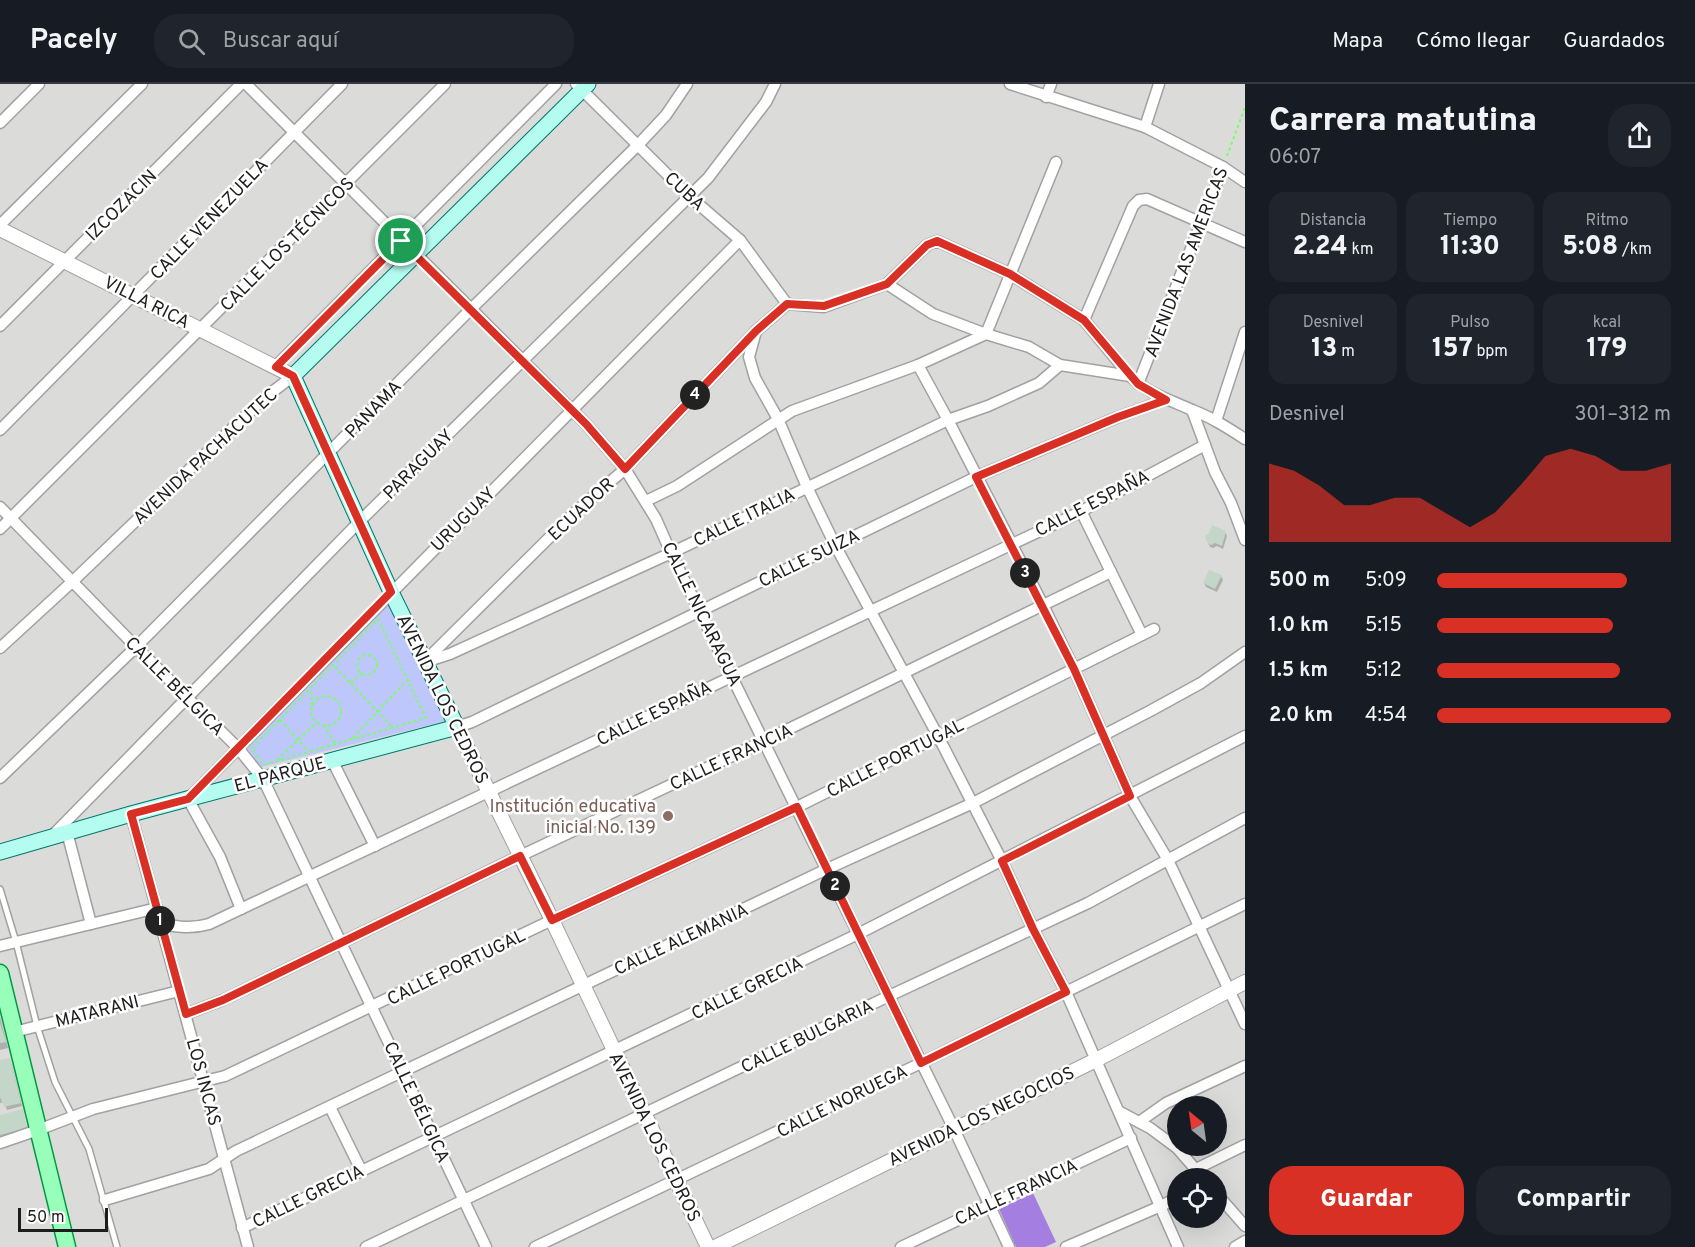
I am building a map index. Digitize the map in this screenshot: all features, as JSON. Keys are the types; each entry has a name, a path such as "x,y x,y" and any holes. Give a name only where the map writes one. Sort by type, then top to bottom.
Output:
{"main road":[{"name":"AVENIDA PACHACUTEC","path":"293,376 582,86"},
{"name":"AVENIDA LOS CEDROS","path":"293,376 391,592 457,727"},
{"name":"EL PARQUE","path":"0,852 263,779 337,754 457,727"},
{"path":"0,973 68,1247"}],"street":[{"path":"0,123 39,84"},
{"path":"0,227 142,84"},
{"name":"IZCOZACIN","path":"0,327 242,84"},
{"name":"CALLE NICARAGUA","path":"246,84 572,410 625,469 646,501 954,1129 1009,1247"},
{"name":"CALLE VENEZUELA","path":"0,430 342,84"},
{"name":"CALLE LOS TÉCNICOS","path":"0,529 445,84"},
{"name":"AVENIDA PACHACUTEC","path":"276,367 556,84"},
{"name":"PANAMA","path":"0,778 136,647 470,309 638,145 666,115 687,84"},
{"name":"PARAGUAY","path":"52,837 359,522 708,178 766,102 775,84"},
{"path":"1010,84 1145,127 1223,167 1245,182"},
{"path":"1047,96 1051,84"},
{"path":"1145,127 1159,84"},
{"name":"CUBA","path":"582,86 689,196 740,240 787,304"},
{"path":"646,501 676,486 792,411 918,365 986,334 1056,162"},
{"name":"AVENIDA LAS AMERICAS","path":"1134,380 1223,167"},
{"path":"1084,320 1133,206 1139,200 1147,200 1245,242"},
{"name":"VILLA RICA","path":"0,227 293,376"},
{"name":"URUGUAY","path":"188,799 740,240"},
{"path":"787,304 824,306 887,284 927,245 937,241 1010,274 1084,320 1134,380 1166,400 1216,421 1245,439"},
{"path":"887,284 933,314 1029,347 1060,365 1134,380"},
{"name":"ECUADOR","path":"425,662 572,514 625,469 756,331 787,304"},
{"path":"756,331 749,357 755,378 777,419 835,546 973,803 1066,992 1179,1247"},
{"path":"1216,421 1245,332"},
{"path":"918,365 1043,605 1130,796 1168,860 1245,1024"},
{"name":"CALLE ITALIA","path":"425,662 450,654 671,553 948,420 988,406 1039,383 1060,365"},
{"name":"AVENIDA PACHACUTEC","path":"0,648 262,399 293,376"},
{"name":"CALLE SUIZA","path":"457,727 472,722 976,477 1118,417 1166,400"},
{"path":"1192,410 1245,540"},
{"name":"CALLE ESPAÑA","path":"161,924 182,928 197,927 241,909 1081,511 1205,445"},
{"name":"CALLE BÉLGICA","path":"0,507 238,748 263,779 486,1247"},
{"path":"1081,511 1142,635"},
{"name":"CALLE FRANCIA","path":"186,1014 223,1000 1111,572"},
{"name":"CALLE PORTUGAL","path":"0,1143 93,1109 225,1076 552,920 797,807 1154,629"},
{"name":"CALLE ALEMANIA","path":"105,1200 209,1169 236,1151 827,869 973,803 1201,682 1245,652"},
{"name":"AVENIDA LOS CEDROS","path":"457,727 708,1247"},
{"name":"CALLE GRECIA","path":"242,1228 858,934 1245,736"},
{"path":"337,754 375,846"},
{"path":"188,799 220,857 241,909"},
{"name":"LOS INCAS","path":"131,814 248,1247"},
{"name":"CALLE BULGARIA","path":"366,1247 1088,903 1245,818"},
{"path":"67,832 91,924"},
{"name":"CALLE NORUEGA","path":"535,1247 921,1063 1245,904"},
{"path":"0,946 157,908"},
{"name":"AVENIDA LOS NEGOCIOS","path":"714,1247 1096,1060 1245,982"},
{"name":"MATARANI","path":"15,1032 179,991"},
{"path":"1139,1122 1166,1103 1245,1066"},
{"path":"330,1107 361,1170"},
{"path":"1120,1112 1177,1148 1195,1168"},
{"name":"CALLE FRANCIA","path":"901,1247 1131,1138"},
{"path":"1198,1168 1245,1145"},
{"path":"1065,1247 1167,1203"},
{"path":"1227,1206 1245,1226"},
{"path":"1235,1247 1245,1241"}],"lane":[{"path":"0,889 37,1026 55,1082 89,1149 117,1247"}],"path":[{"name":"AVENIDA LAS AMERICAS","path":"1223,167 1245,106"},
{"path":"351,740 426,718 378,619 252,748 264,765 309,752 337,754 407,680"},
{"path":"365,656 373,657 377,663 375,670 369,675 361,673 358,666 359,660 365,656"},
{"path":"333,666 393,728"},
{"path":"350,683 361,673"},
{"path":"330,696 339,703 341,714 335,723 324,725 316,722 312,715 312,706 319,697 330,696"},
{"path":"280,720 309,752"},
{"path":"276,761 316,722"},
{"path":"324,725 337,754"}],"shaded area":[{"path":"0,84 1245,84 1245,1247 0,1247"},
{"path":"390,600 446,721 261,767 245,745"},
{"path":"1033,1193 1056,1242 1045,1247 1016,1247 999,1209"}],"building":[{"path":"1212,525 1226,531 1222,546 1207,543 1205,536"},
{"path":"1209,570 1222,575 1215,589 1203,583"},
{"path":"0,1023 6,1042 0,1043"},
{"path":"10,1058 21,1103 4,1107 0,1097 0,1060"},
{"path":"23,1109 27,1128 0,1135 0,1115"}],"place":[{"name":"Institución educativa inicial No. 139","path":"668,816"}],"route":[{"path":"401,241 586,424 625,469 756,331 787,304 824,306 887,284 927,245 937,241 1010,274 1084,320 1138,384 1166,400 1118,417 976,477 1074,669 1130,796 1002,861 1033,929 1066,992 921,1063 797,807 552,920 520,856 223,1000 186,1014 131,814 188,799 391,592 293,376 276,367 401,241"}]}
